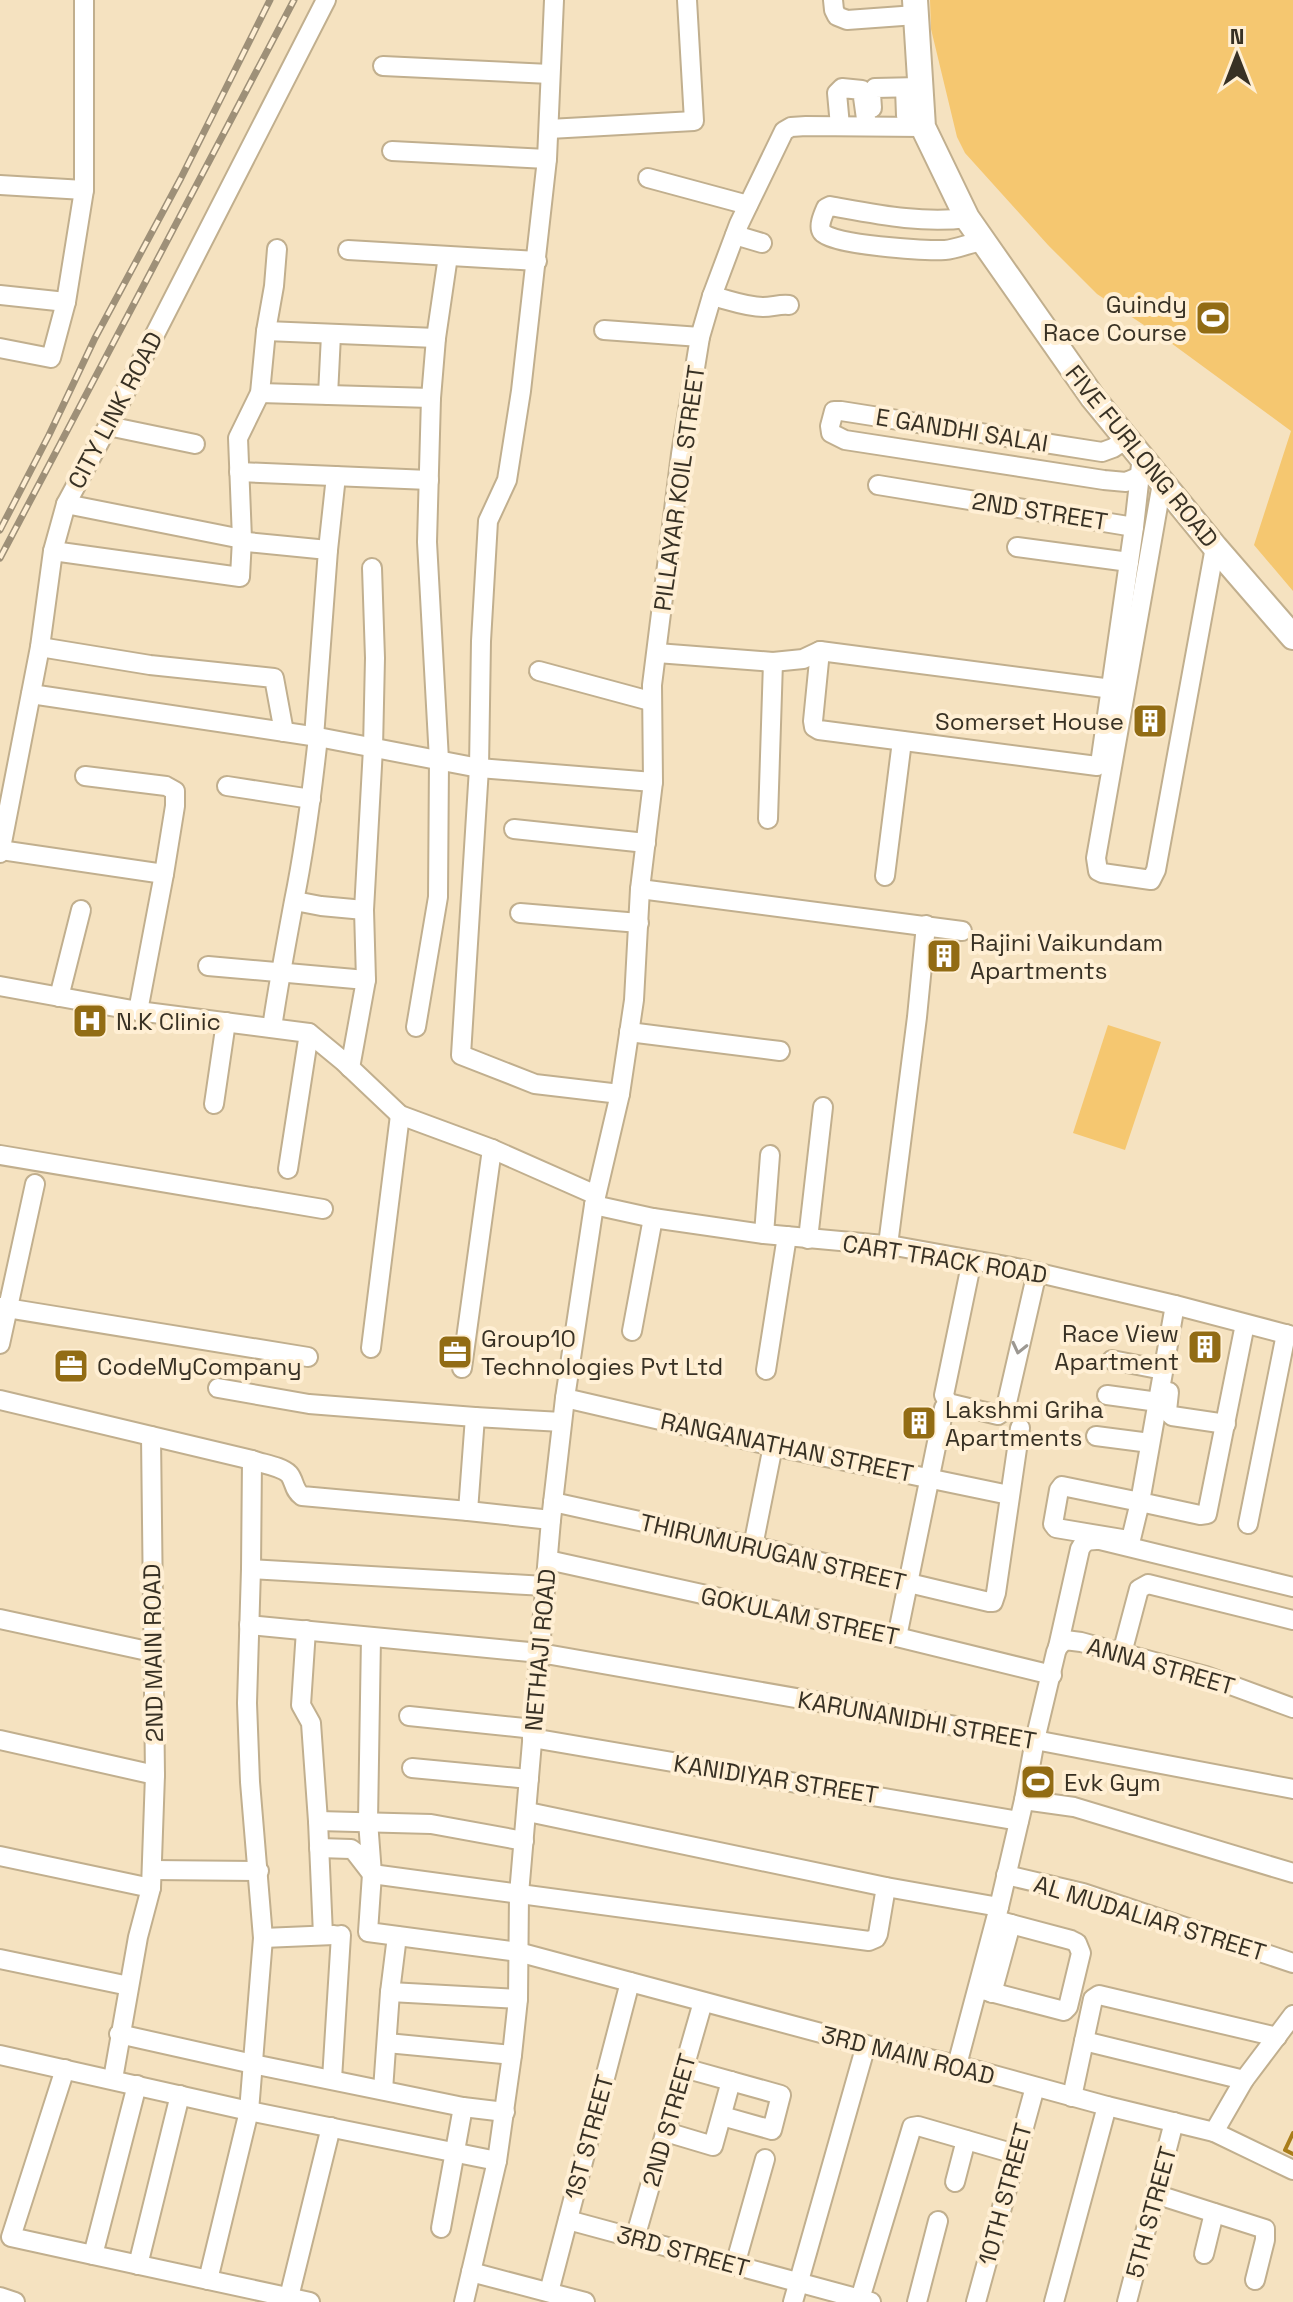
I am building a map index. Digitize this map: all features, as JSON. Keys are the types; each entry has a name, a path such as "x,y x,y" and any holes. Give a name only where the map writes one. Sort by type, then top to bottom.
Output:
{"main road":[{"name":"FIVE FURLONG ROAD","path":"916,8 912,87 917,119 967,218 1148,472 1293,637"}],"street":[{"path":"0,348 51,358 66,302 84,190 84,0"},
{"name":"CITY LINK ROAD","path":"0,851 40,647 53,551 66,504 326,0"},
{"path":"554,0 547,159 521,391 507,480 488,521 481,641 479,768 461,1055 535,1084 620,1094"},
{"path":"549,129 694,121 687,0"},
{"path":"833,0 837,16 847,20 916,8"},
{"path":"383,66 550,74"},
{"path":"871,123 873,90 912,87"},
{"path":"840,126 837,93 842,88 862,90 871,123"},
{"name":"PILLAYAR KOIL STREET","path":"634,1000 640,889 653,782 650,701 681,454 700,337 712,296 748,205 784,131 791,127 917,119"},
{"path":"392,151 547,159"},
{"path":"648,178 748,205"},
{"path":"0,185 84,190"},
{"path":"967,218 878,216 830,206 826,208 820,227 827,237 841,241 921,251 950,250 982,241"},
{"path":"735,235 762,243"},
{"path":"53,551 240,577 242,539 238,438 260,393 277,249"},
{"path":"348,250 537,261"},
{"path":"416,1027 438,897 439,760 427,542 431,398 448,256"},
{"path":"0,295 66,302"},
{"path":"712,296 766,307 789,305"},
{"path":"604,330 700,337"},
{"path":"266,331 436,338"},
{"path":"328,395 331,335"},
{"path":"260,393 431,398"},
{"name":"E GANDHI SALAI","path":"1101,479 845,440 831,433 830,426 834,411 841,411 1102,452"},
{"path":"108,426 195,444"},
{"path":"1125,440 1102,452 1101,479 1126,482 1148,472"},
{"path":"239,472 429,480"},
{"path":"1148,472 1096,858 1098,871 1102,873 1151,880 1156,870 1215,547"},
{"name":"2ND STREET","path":"878,485 1134,527 1148,472"},
{"path":"272,1028 311,799 336,476"},
{"path":"66,504 247,542 328,550"},
{"path":"820,651 814,727 819,730 1097,766 1100,764 1112,689 1134,527"},
{"path":"1017,547 1129,562"},
{"path":"350,1068 366,980 364,910 375,658 372,568"},
{"path":"40,647 150,665 274,678 284,732"},
{"path":"657,653 773,662 803,659 820,651 1112,689"},
{"path":"768,819 773,662"},
{"path":"539,671 650,701"},
{"path":"31,694 316,737 479,768 653,782"},
{"path":"885,876 902,741"},
{"path":"85,776 166,786 175,791 164,874 138,1011"},
{"path":"227,786 311,799"},
{"path":"514,829 646,843"},
{"path":"0,851 164,874"},
{"path":"640,889 962,931"},
{"path":"295,901 364,910"},
{"path":"59,997 81,910"},
{"path":"520,913 639,923"},
{"path":"888,1245 926,925"},
{"path":"208,966 366,980"},
{"path":"0,986 138,1011 309,1033 288,1169"},
{"name":"NETHAJI ROAD","path":"464,2302 497,2161 512,2055 518,1999 519,1894 545,1586 565,1398 595,1200 620,1094 634,1000"},
{"path":"214,1104 226,1022"},
{"path":"629,1032 780,1051"},
{"name":"CART TRACK ROAD","path":"309,1033 400,1115 492,1149 595,1200 653,1218 764,1234 888,1245 972,1260 1037,1272 1289,1335"},
{"path":"808,1239 823,1107"},
{"path":"371,1348 400,1115"},
{"path":"462,1368 492,1149"},
{"path":"0,1155 323,1209"},
{"path":"764,1234 770,1155"},
{"path":"0,1344 4,1307 35,1184"},
{"path":"632,1331 653,1218"},
{"path":"766,1370 787,1236"},
{"path":"972,1260 944,1395 948,1403 998,1415 1006,1407 1037,1272"},
{"path":"1180,1306 1163,1370 1140,1502 1131,1539 1056,1528 1053,1524 1062,1486 1140,1502 1200,1515 1207,1514 1245,1324"},
{"path":"1180,1306 1167,1411 1172,1416 1226,1424"},
{"path":"4,1307 308,1357"},
{"path":"1248,1524 1289,1335"},
{"path":"1112,1360 1163,1370"},
{"path":"218,1388 309,1404 562,1422"},
{"path":"1107,1395 1158,1402"},
{"name":"RANGANATHAN STREET","path":"565,1398 773,1446 1009,1495"},
{"path":"0,1400 252,1460 247,1703 263,1938 249,2111 208,2280"},
{"path":"897,1637 944,1408"},
{"path":"468,1511 475,1417"},
{"path":"1009,1495 1020,1428"},
{"name":"2ND MAIN ROAD","path":"113,2079 119,2034 152,1879 155,1775 151,1436"},
{"path":"1096,1436 1150,1443"},
{"path":"753,1546 773,1446"},
{"name":"THIRUMURUGAN STREET","path":"252,1460 285,1471 296,1492 302,1496 468,1511 552,1511 753,1546 993,1602 1009,1495"},
{"path":"1058,1647 1080,1549 1086,1541 1100,1540 1293,1587"},
{"name":"GOKULAM STREET","path":"548,1560 897,1637 1052,1675"},
{"path":"251,1569 545,1586"},
{"path":"1122,1653 1139,1589 1148,1584 1293,1620"},
{"path":"0,1619 152,1652"},
{"name":"KARUNANIDHI STREET","path":"249,1625 540,1653 1293,1789"},
{"path":"306,1630 301,1705 311,1723 319,1848 332,1935 332,2079"},
{"path":"368,1932 372,1874 368,1821 371,1637"},
{"name":"ANNA STREET","path":"957,2065 986,1991 1002,1917 1006,1875 1058,1647 1065,1640 1072,1640 1206,1676 1293,1708"},
{"name":"KANIDIYAR STREET","path":"409,1716 533,1734 1019,1821"},
{"path":"0,1740 155,1775"},
{"path":"412,1768 529,1779"},
{"path":"1024,1800 1074,1807 1293,1873"},
{"path":"528,1812 886,1887 1002,1917 1071,1940 1080,1947 1068,2007 1064,2011 986,1991"},
{"path":"318,1821 431,1824 524,1841"},
{"path":"319,1848 351,1849 372,1874 869,1941 878,1934 886,1887"},
{"path":"0,1856 152,1879 259,1871"},
{"name":"AL MUDALIAR STREET","path":"1006,1875 1083,1893 1293,1963"},
{"name":"3RD MAIN ROAD","path":"263,1938 368,1932 518,1952 866,2045 957,2065 1214,2132 1293,2170"},
{"path":"383,2090 397,1936"},
{"path":"0,1959 129,1986"},
{"name":"1ST STREET","path":"549,2292 630,1982"},
{"path":"390,1992 518,1999"},
{"path":"1072,2097 1093,1999 1104,1995 1277,2037"},
{"name":"2ND STREET","path":"635,2238 703,2002"},
{"path":"1214,2132 1244,2080 1293,2015"},
{"path":"119,2034 463,2107 505,2112"},
{"path":"1084,2041 1244,2080"},
{"path":"387,2043 512,2055"},
{"path":"793,2302 866,2045"},
{"path":"0,2055 249,2111 497,2161"},
{"path":"684,2068 781,2095 772,2130 722,2116"},
{"path":"65,2069 6,2236 310,2302"},
{"path":"666,2132 713,2146 731,2081"},
{"path":"93,2255 137,2085"},
{"name":"10TH STREET","path":"976,2302 1035,2087"},
{"path":"138,2265 180,2095"},
{"path":"1054,2302 1107,2106"},
{"path":"441,2228 463,2107"},
{"name":"5TH STREET","path":"1127,2302 1174,2122"},
{"path":"866,2300 910,2129 918,2126 1015,2154"},
{"path":"289,2297 331,2127"},
{"path":"955,2182 966,2140"},
{"path":"735,2265 765,2159"},
{"path":"1155,2194 1265,2229 1255,2280"},
{"path":"1204,2254 1214,2213"},
{"name":"3RD STREET","path":"568,2220 866,2300"},
{"path":"917,2302 938,2221"},
{"path":"471,2272 585,2302"},
{"path":"0,2297 15,2302"}],"shaded area":[{"name":"Guindy Race Course","path":"930,0 1293,0 1293,591 1254,545 1291,431 1171,343 1097,294 965,153 957,137 931,29"},
{"path":"1108,1025 1161,1042 1125,1150 1073,1133"}],"waterway":[{"path":"1293,2133 1285,2150 1293,2154"}],"railway":[{"path":"0,530 95,338 181,178 270,0"},
{"path":"0,558 294,0"}],"place":[{"name":"Guindy Race Course","path":"1213,318"},
{"name":"Somerset House","path":"1150,721"},
{"name":"Rajini Vaikundam Apartments","path":"944,956"},
{"name":"N.K Clinic","path":"90,1021"},
{"name":"Race View Apartment","path":"1205,1347"},
{"name":"Group10 Technologies Pvt Ltd","path":"455,1352"},
{"name":"CodeMyCompany","path":"71,1366"},
{"name":"Lakshmi Griha Apartments","path":"919,1423"},
{"name":"Evk Gym","path":"1038,1782"}]}
